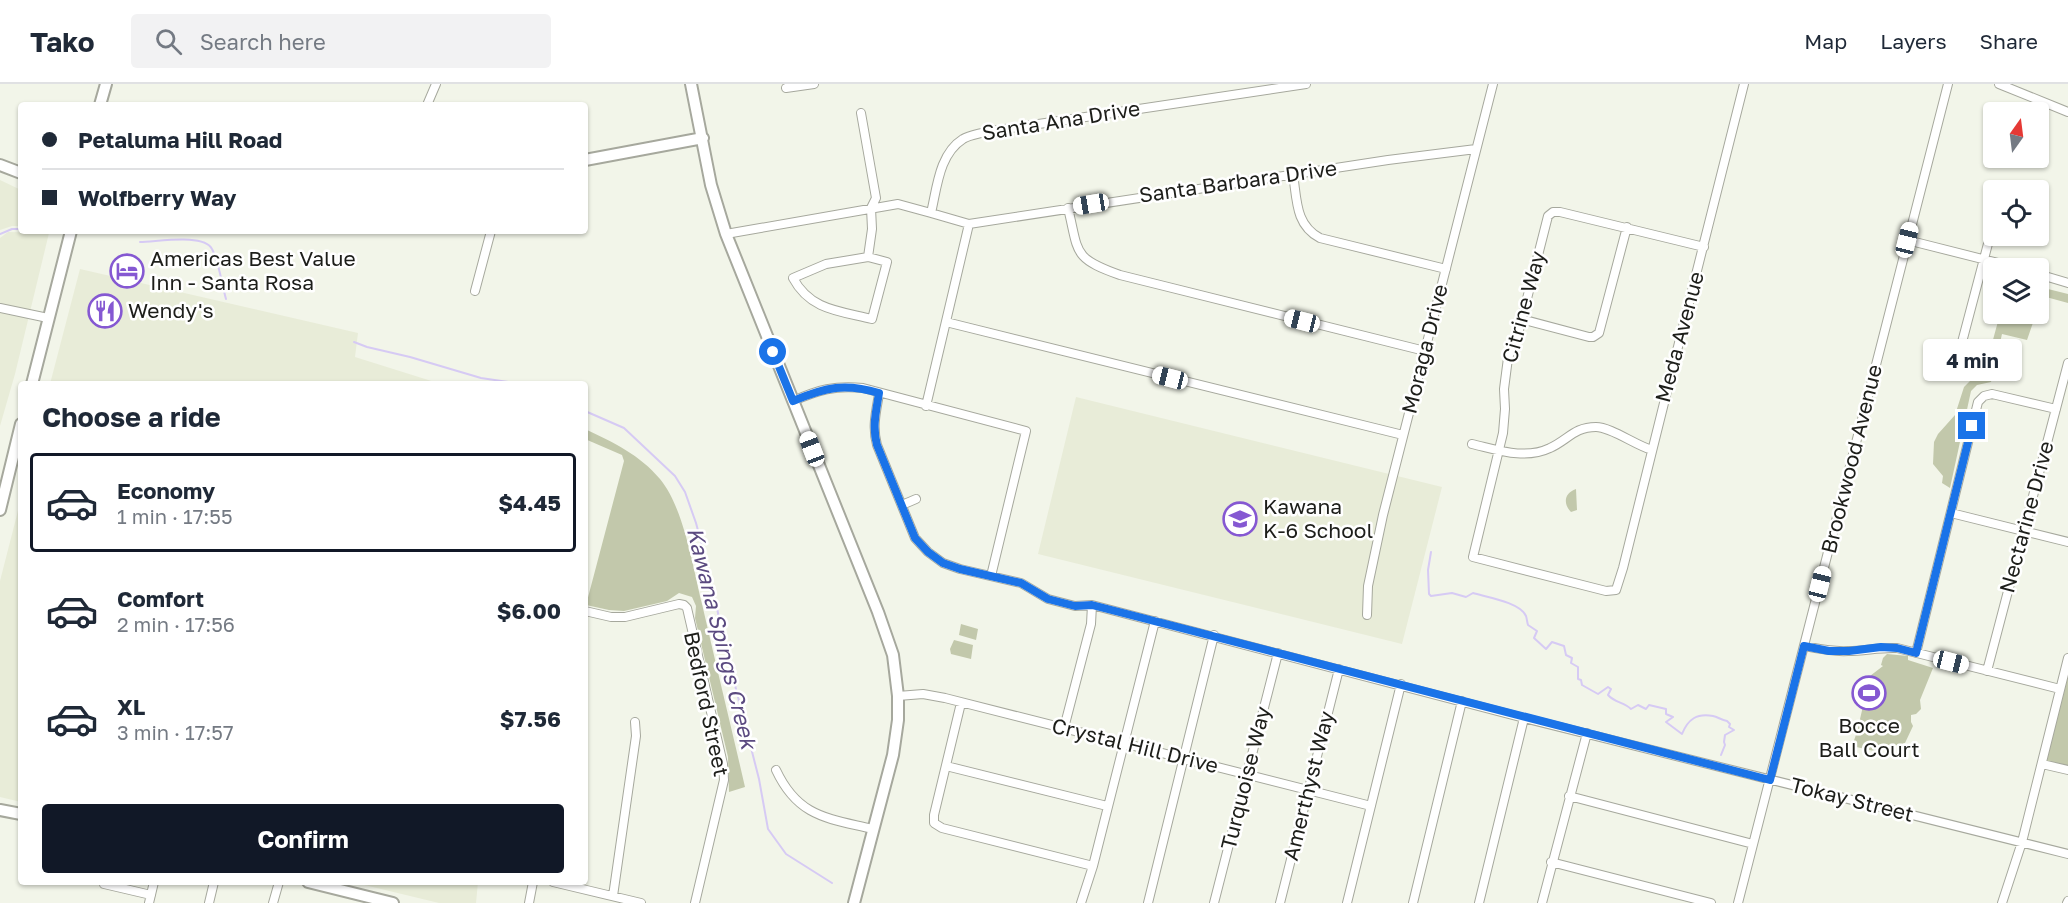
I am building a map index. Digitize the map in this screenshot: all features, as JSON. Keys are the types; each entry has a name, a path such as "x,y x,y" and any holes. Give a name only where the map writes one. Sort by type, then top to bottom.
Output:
{"main road":[{"path":"101,102 106,84"},
{"path":"691,84 711,185 726,234 887,637 892,655 898,696 898,720 892,755 854,903"},
{"path":"588,159 703,138"},
{"path":"0,165 18,172"},
{"path":"33,381 70,234"},
{"path":"0,510 18,436"},
{"path":"0,810 18,813"},
{"path":"320,885 390,903"}],"street":[{"path":"428,102 436,84"},
{"path":"786,88 814,84"},
{"name":"Santa Ana Drive","path":"931,213 942,166 951,150 963,138 986,132 1306,84"},
{"name":"Moraga Drive","path":"1367,615 1366,600 1370,573 1493,84"},
{"name":"Meda Avenue","path":"1473,557 1606,591 1616,590 1744,84"},
{"name":"Brookwood Avenue","path":"1738,903 1948,84"},
{"path":"1999,84 2068,112"},
{"path":"861,113 876,198 871,208 872,229 868,257"},
{"name":"Santa Barbara Drive","path":"931,213 969,224 1293,174 1476,149"},
{"path":"1293,174 1299,214 1303,225 1310,233 1320,238 1446,269"},
{"path":"726,234 898,204 931,213"},
{"path":"1068,208 1076,248 1085,261 1102,269 1425,351"},
{"name":"Citrine Way","path":"1473,557 1504,422 1504,389 1508,358 1521,319 1548,216 1553,212 1560,212 1704,247"},
{"path":"926,406 969,224"},
{"path":"1521,319 1588,337 1599,333 1627,227"},
{"path":"475,291 490,234"},
{"path":"1907,240 1983,260"},
{"path":"868,257 886,262 872,319 830,309 813,302 800,291 793,278 826,264 868,257"},
{"path":"1937,363 1956,353 1961,346 1983,264"},
{"path":"2049,277 2068,283"},
{"path":"0,308 48,318"},
{"path":"946,322 1403,435"},
{"name":"Nectarine Drive","path":"1987,671 2068,363"},
{"path":"793,401 829,388 846,386 862,388 1026,431 991,576"},
{"name":"Tokay Street","path":"879,393 874,434 915,538 943,563 1021,583 1048,599 1061,603 1075,606 1092,605 1214,635 1524,717 2068,854"},
{"path":"1916,653 1978,402 1984,396 1992,394 2056,409"},
{"path":"1472,444 1529,455 1551,448 1572,432 1598,426 1638,446 1652,450"},
{"path":"902,506 916,500"},
{"path":"1951,513 2068,542"},
{"name":"Bedford Street","path":"588,612 611,617 625,617 679,604 684,605 687,609 723,764 724,780 695,903"},
{"path":"1064,728 1090,624 1092,605"},
{"path":"1081,903 1093,866 1155,621"},
{"path":"1148,903 1214,635"},
{"path":"1804,646 1829,651 1897,648 2060,689"},
{"name":"Turquoise Way","path":"1214,903 1278,653"},
{"path":"2002,903 2022,842 2068,658"},
{"name":"Amerthyst Way","path":"1280,903 1339,669"},
{"path":"1347,903 1401,684"},
{"name":"Crystal Hill Drive","path":"898,696 923,694 1371,806"},
{"path":"1413,903 1462,701"},
{"path":"961,703 934,823 937,826 1093,866"},
{"path":"1479,903 1524,717"},
{"path":"613,896 636,736 635,722"},
{"path":"1542,903 1587,733"},
{"path":"2042,764 2068,770"},
{"path":"946,766 1107,806"},
{"path":"776,770 783,786 804,808 826,818 872,830"},
{"path":"1569,796 1753,844"},
{"path":"1551,862 1711,903"},
{"path":"107,885 150,899"},
{"path":"209,903 213,885"},
{"path":"273,903 278,885"},
{"path":"529,903 532,885"},
{"path":"566,885 641,903"}],"shaded area":[{"path":"0,180 18,189 18,226 0,230"},
{"path":"8,232 49,234 0,426 0,238"},
{"path":"80,269 358,333 355,357 431,381 51,381"},
{"path":"2049,289 2068,294 2068,303 2049,298"},
{"path":"1997,324 2033,324 2027,340 2002,334 1991,382 1977,385 1971,391 1950,488 1942,483 1943,476 1933,464 1934,442 1955,415 1964,387 1983,368"},
{"name":"Kawana K-6 School","path":"1076,397 1442,487 1402,644 1038,554"},
{"path":"588,430 616,444 644,463 660,479 675,506 691,556 745,787 729,792 728,757 695,618 696,606 692,597 679,593 667,601 624,611 588,605 588,597 624,461 622,455 588,440"},
{"path":"1576,489 1577,510 1571,512 1566,499 1569,493"},
{"path":"18,511 18,801 0,797 0,581"},
{"path":"961,624 978,629 976,640 959,635"},
{"path":"954,640 973,645 971,659 951,654 950,649"},
{"path":"1887,654 1908,656 1908,660 1933,668 1920,700 1921,709 1911,715 1913,726 1905,743 1874,751 1852,746 1870,676 1883,666 1881,665 1883,658"},
{"path":"2068,675 2068,766 2046,761"},
{"path":"364,885 478,885 476,903 439,903"}],"waterway":[{"path":"0,234 18,229"},
{"name":"Kawana Spings Creek","path":"140,242 190,240 207,244 217,260 226,299"},
{"name":"Kawana Spings Creek","path":"354,342 481,378 502,381"},
{"name":"Kawana Spings Creek","path":"588,412 624,428 675,476 685,492 709,572 759,779 768,829 786,854 832,883"},
{"path":"1431,552 1428,570 1431,596 1452,593 1466,597 1473,593 1517,607 1523,611 1528,625 1537,631 1534,638 1546,649 1552,642 1564,646 1566,655 1572,658 1571,663 1578,667 1578,679 1581,680 1582,685 1598,694 1608,687 1611,689 1608,695 1611,698 1631,709 1638,705 1646,709 1649,705 1666,709 1666,714 1673,717 1666,722 1682,734 1687,724 1698,716 1713,716 1727,721 1730,724 1729,727 1734,730 1725,735 1725,745 1721,755"}],"place":[{"name":"Americas Best Value Inn - Santa Rosa","path":"127,271"},
{"name":"Wendy's","path":"105,311"},
{"name":"Kawana K-6 School","path":"1240,519"},
{"name":"Bocce Ball Court","path":"1869,693"}],"route":[{"path":"773,352 793,401 829,388 846,386 879,393 874,421 877,445 915,538 943,563 1021,583 1048,599 1061,603 1075,606 1092,605 1214,635 1770,780 1804,646 1829,651 1881,647 1916,653 1972,426"}]}
